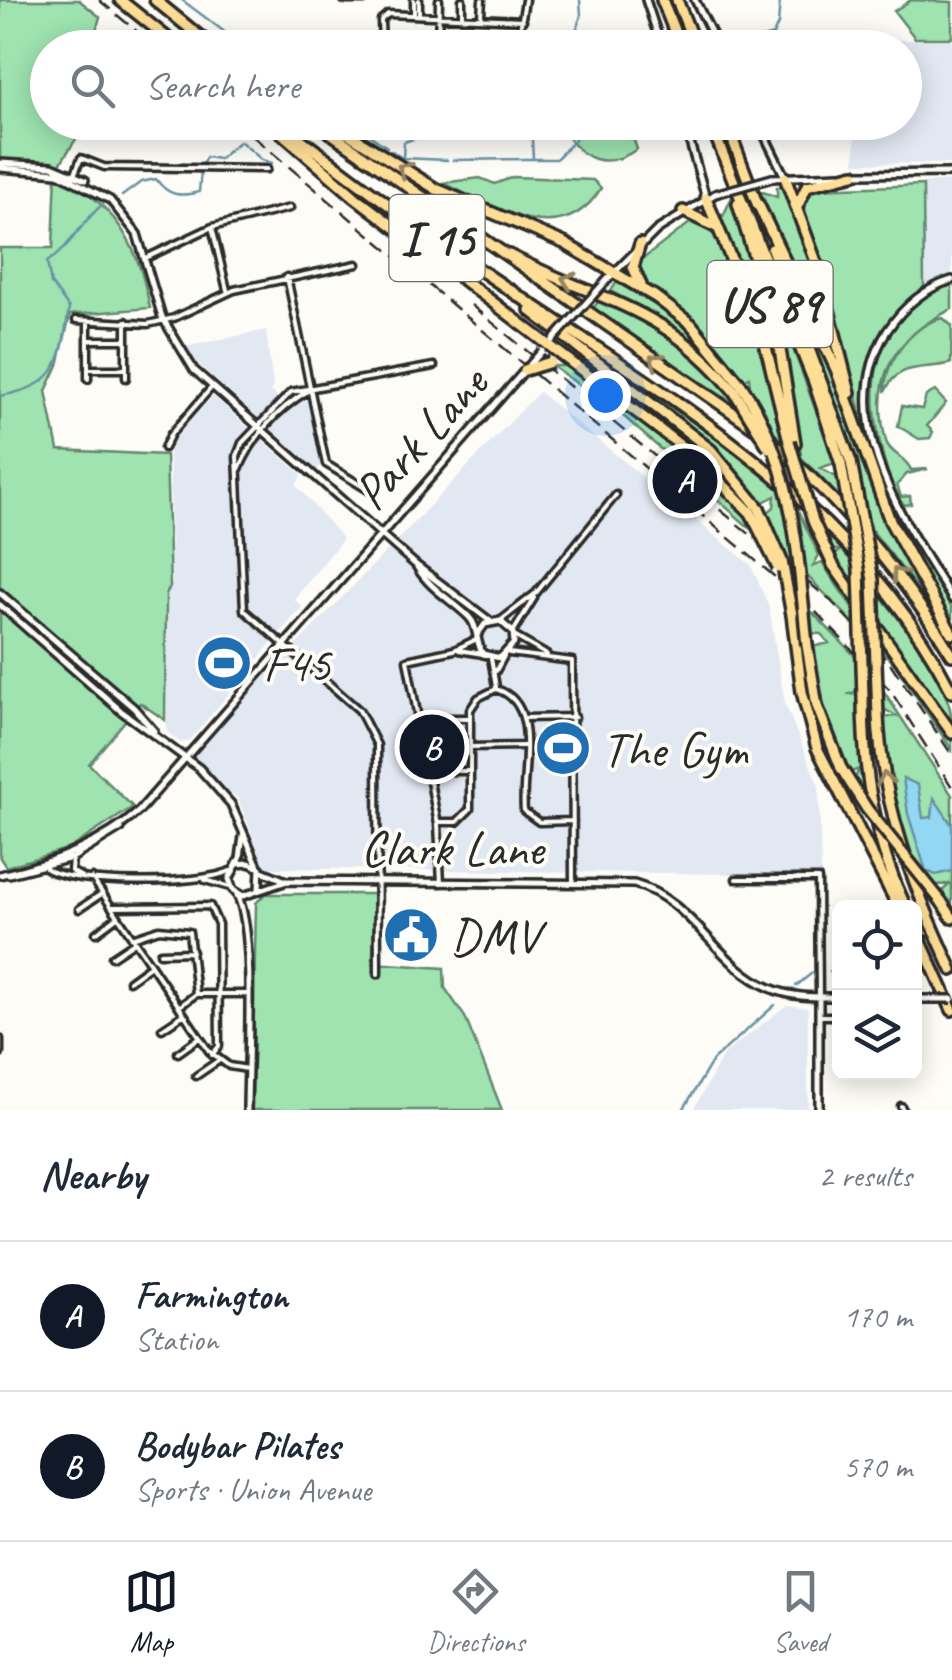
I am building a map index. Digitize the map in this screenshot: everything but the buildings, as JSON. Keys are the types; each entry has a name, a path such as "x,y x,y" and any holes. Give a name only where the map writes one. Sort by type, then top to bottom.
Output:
{"highway":[{"path":"120,0 158,30"},
{"path":"155,0 192,30"},
{"path":"662,0 674,30"},
{"path":"677,0 689,30"},
{"path":"290,140 355,197 710,469 755,510"},
{"name":"I 15","path":"303,140 502,285 728,436 778,475 865,562 906,616 952,692"},
{"name":"I 15","path":"340,140 482,243 749,422 798,465 873,543 952,655"},
{"path":"358,140 436,189 564,244 610,276 656,298"},
{"name":"US 89","path":"717,140 775,323 792,442"},
{"name":"US 89","path":"733,140 758,204 836,369 890,521 952,634"},
{"path":"728,168 846,463 858,560 871,804 899,900"},
{"path":"799,214 798,197 807,186 854,174"},
{"path":"785,176 818,267 861,439"},
{"path":"710,196 717,227 764,339 804,496 832,565 952,733"},
{"path":"758,204 846,463 873,580 878,716 888,796 903,854 952,970"},
{"path":"683,212 717,227"},
{"path":"482,243 649,316 737,388"},
{"path":"640,244 633,274 690,324 774,446 796,539 801,644 817,748 898,900"},
{"path":"502,285 729,468 755,510 774,556 817,706 841,768 872,815 952,918"},
{"path":"525,370 550,362 573,363"},
{"path":"922,942 952,1010"},
{"path":"922,951 949,998"}],"main road":[{"path":"646,0 656,30"},
{"path":"695,0 710,30"},
{"path":"690,140 710,196"},
{"path":"767,140 785,176"},
{"path":"0,166 74,175 124,215 146,258 163,320 183,356 212,387 416,565 490,622 500,621 514,634 507,655 491,658 483,654 471,620 424,579 416,565"},
{"name":"Park Lane","path":"2,875 57,859 123,826 188,759 380,534 610,276 640,244 683,212 710,196 785,176 952,172"},
{"path":"952,280 924,292 895,319 878,348 870,398 872,430 889,489 912,536 952,599"},
{"path":"0,593 134,708 155,733"},
{"path":"0,605 121,712 188,759 230,804 260,868 258,891 246,916"},
{"path":"477,637 490,622"},
{"path":"2,875 46,868 72,858 117,834 123,826"},
{"path":"243,836 230,887 246,916 247,1110"},
{"path":"232,869 247,862 260,868"},
{"name":"Clark Lane","path":"260,868 287,881"},
{"name":"Clark Lane","path":"258,891 287,881 616,883 644,887 667,898 756,982 786,994 832,997"},
{"path":"236,894 258,891"},
{"path":"819,1110 820,997"},
{"path":"922,998 949,998"}],"street":[{"path":"344,0 364,0"},
{"path":"417,0 417,15"},
{"path":"438,30 439,0"},
{"path":"462,0 462,16"},
{"path":"481,17 482,0"},
{"path":"521,30 525,0"},
{"path":"381,30 381,20 388,14 523,20"},
{"path":"74,175 81,158 104,167 268,169"},
{"path":"146,258 212,227 290,208"},
{"path":"212,227 227,292"},
{"path":"76,320 141,324 163,320 227,292 357,264"},
{"path":"287,277 326,464 370,491"},
{"path":"88,320 88,379"},
{"path":"126,321 126,378"},
{"path":"88,340 126,340"},
{"path":"378,974 380,770 368,721 252,620 243,607 240,469 245,450 260,429 289,401 310,390 434,366"},
{"path":"88,369 126,369"},
{"path":"164,448 170,434 212,387"},
{"path":"552,658 514,634 536,593 616,496"},
{"path":"500,621 536,593"},
{"path":"441,882 438,822 407,660 454,650 477,637"},
{"path":"454,650 483,654"},
{"path":"496,671 507,655 572,660 573,883"},
{"path":"491,658 496,689"},
{"path":"496,689 512,696 524,718 524,811 533,820 574,821"},
{"path":"438,822 457,822 468,812 470,718 478,698 496,689"},
{"path":"418,718 470,718"},
{"path":"524,718 574,718"},
{"path":"470,746 524,746"},
{"path":"428,771 470,771"},
{"path":"72,858 71,870 89,878 212,1054 218,1061 247,1069"},
{"path":"46,868 59,876 200,879 230,887"},
{"path":"200,879 232,869"},
{"path":"736,879 818,879 820,997"},
{"path":"78,909 101,894"},
{"path":"111,907 210,906 218,924 218,1046 212,1054"},
{"path":"96,932 118,917"},
{"path":"112,957 145,930 186,930 196,994"},
{"path":"160,953 192,952"},
{"path":"128,981 151,965"},
{"path":"180,1006 196,994 246,994"},
{"path":"162,1029 184,1014"},
{"path":"820,1016 832,1016"},
{"path":"178,1053 200,1038"},
{"path":"0,1039 4,1046 0,1054"},
{"path":"196,1076 218,1061"}],"shaded area":[{"path":"922,40 952,40 952,164 855,163 855,140 922,140"},
{"path":"952,181 952,276 924,288 923,183"},
{"path":"266,330 273,387 270,391 287,405 301,398 308,401 322,464 317,470 201,367 184,347"},
{"path":"539,392 751,565 769,607 785,704 819,786 821,875 265,868 238,798 184,762"},
{"path":"213,396 302,475 296,485 343,539 294,599 302,607 189,741 181,743 167,732 166,595 172,584 169,445"},
{"path":"787,1005 808,1008 808,1110 693,1110 724,1054"}],"green space":[{"path":"0,0 79,0 100,17 96,30 30,30 30,140 75,140 56,170 94,198 120,227 138,262 150,308 70,315 58,365 46,391 58,450 166,455 170,587 166,594 165,720 140,703 89,764 133,807 70,848 6,867 0,858 0,248 53,248 56,171 0,171"},
{"path":"911,0 952,2 952,38 922,38 922,30 909,30 894,11"},
{"path":"571,140 634,140 637,149 615,160 604,160 577,148"},
{"path":"513,177 593,180 601,188 585,208 566,218 547,221 504,212 443,183 480,178 495,184"},
{"path":"923,185 924,288 889,324 870,362 865,403 871,446 886,488 952,608 952,624 885,497 801,206 807,191 815,189"},
{"path":"777,187 784,187 819,286 839,367 760,191 777,197"},
{"path":"731,199 771,325 786,411 759,312 716,215 716,211 723,216"},
{"path":"695,219 714,235 744,288 756,321 786,444 760,413 749,377 742,381 696,323 641,282 640,261"},
{"path":"767,277 835,463 820,468 834,476 858,469 859,464 794,290 838,384 883,518 930,604 871,529 801,457 788,364"},
{"path":"616,283 624,284 688,328 731,379 684,334 611,291"},
{"path":"952,283 952,309 914,333 890,363 884,380 881,398 886,441 911,470 928,469 907,474 897,485 901,497 910,496 911,504 905,505 897,499 878,436 876,375 883,348 898,323 920,301"},
{"path":"602,298 643,319 680,345 713,374 741,408 591,310"},
{"path":"943,318 952,326 951,363 905,371 897,375 885,392 889,369 902,346 921,328"},
{"path":"560,345 701,450 749,502 718,471"},
{"path":"582,347 711,435 781,490 795,566 785,558 767,513 774,507 775,496 761,503 744,479 702,436"},
{"path":"552,366 564,366 580,376 680,449 726,491 761,538 621,414"},
{"path":"935,391 946,403 927,426 933,432 930,438 919,439 898,426 902,406 922,409 926,396"},
{"path":"794,502 819,555 813,566 822,562 937,719 952,742 952,750 893,662 805,574"},
{"path":"818,524 834,542 841,550 829,550"},
{"path":"842,550 919,648 948,701 952,723 846,579 833,556"},
{"path":"808,608 858,659 859,690 850,694 857,695 866,800 854,781 859,769 849,773 827,721 812,647 829,643 821,634 811,633"},
{"path":"881,687 952,795 952,908 941,892 950,884 936,885 907,849 891,787 882,718 896,716 882,708"},
{"path":"265,894 374,894 373,963 444,968 445,988 465,1017 502,1110 252,1110 256,903"}],"water":[{"path":"903,778 918,785 923,818 932,817 934,798 952,825 952,871 936,875 926,871 908,814"}],"waterway":[{"path":"182,0 222,30"},
{"path":"576,30 580,0"},
{"path":"775,30 780,0"},
{"path":"377,140 387,147"},
{"path":"403,157 404,142 410,140"},
{"path":"532,140 533,158"},
{"path":"526,159 556,159 575,140"},
{"path":"234,146 240,141 262,160 272,163"},
{"path":"202,165 206,157 219,159 232,148"},
{"path":"392,151 402,158 447,160"},
{"path":"453,160 525,159"},
{"path":"122,196 141,182 156,179 175,194 199,192 201,171"},
{"path":"0,396 35,386 54,368 69,308 51,284 47,262 103,204"},
{"path":"796,986 812,973"},
{"path":"683,1110 713,1060 775,1005"}],"railway":[{"path":"99,0 135,30"},
{"path":"257,140 813,609 890,690 952,787"},
{"path":"471,305 831,601 890,663 952,755"}],"place":[{"name":"Farmington","path":"685,481"},
{"name":"F45","path":"224,663"},
{"name":"Bodybar Pilates","path":"432,747"},
{"name":"The Gym","path":"563,748"},
{"name":"DMV","path":"411,935"}]}
